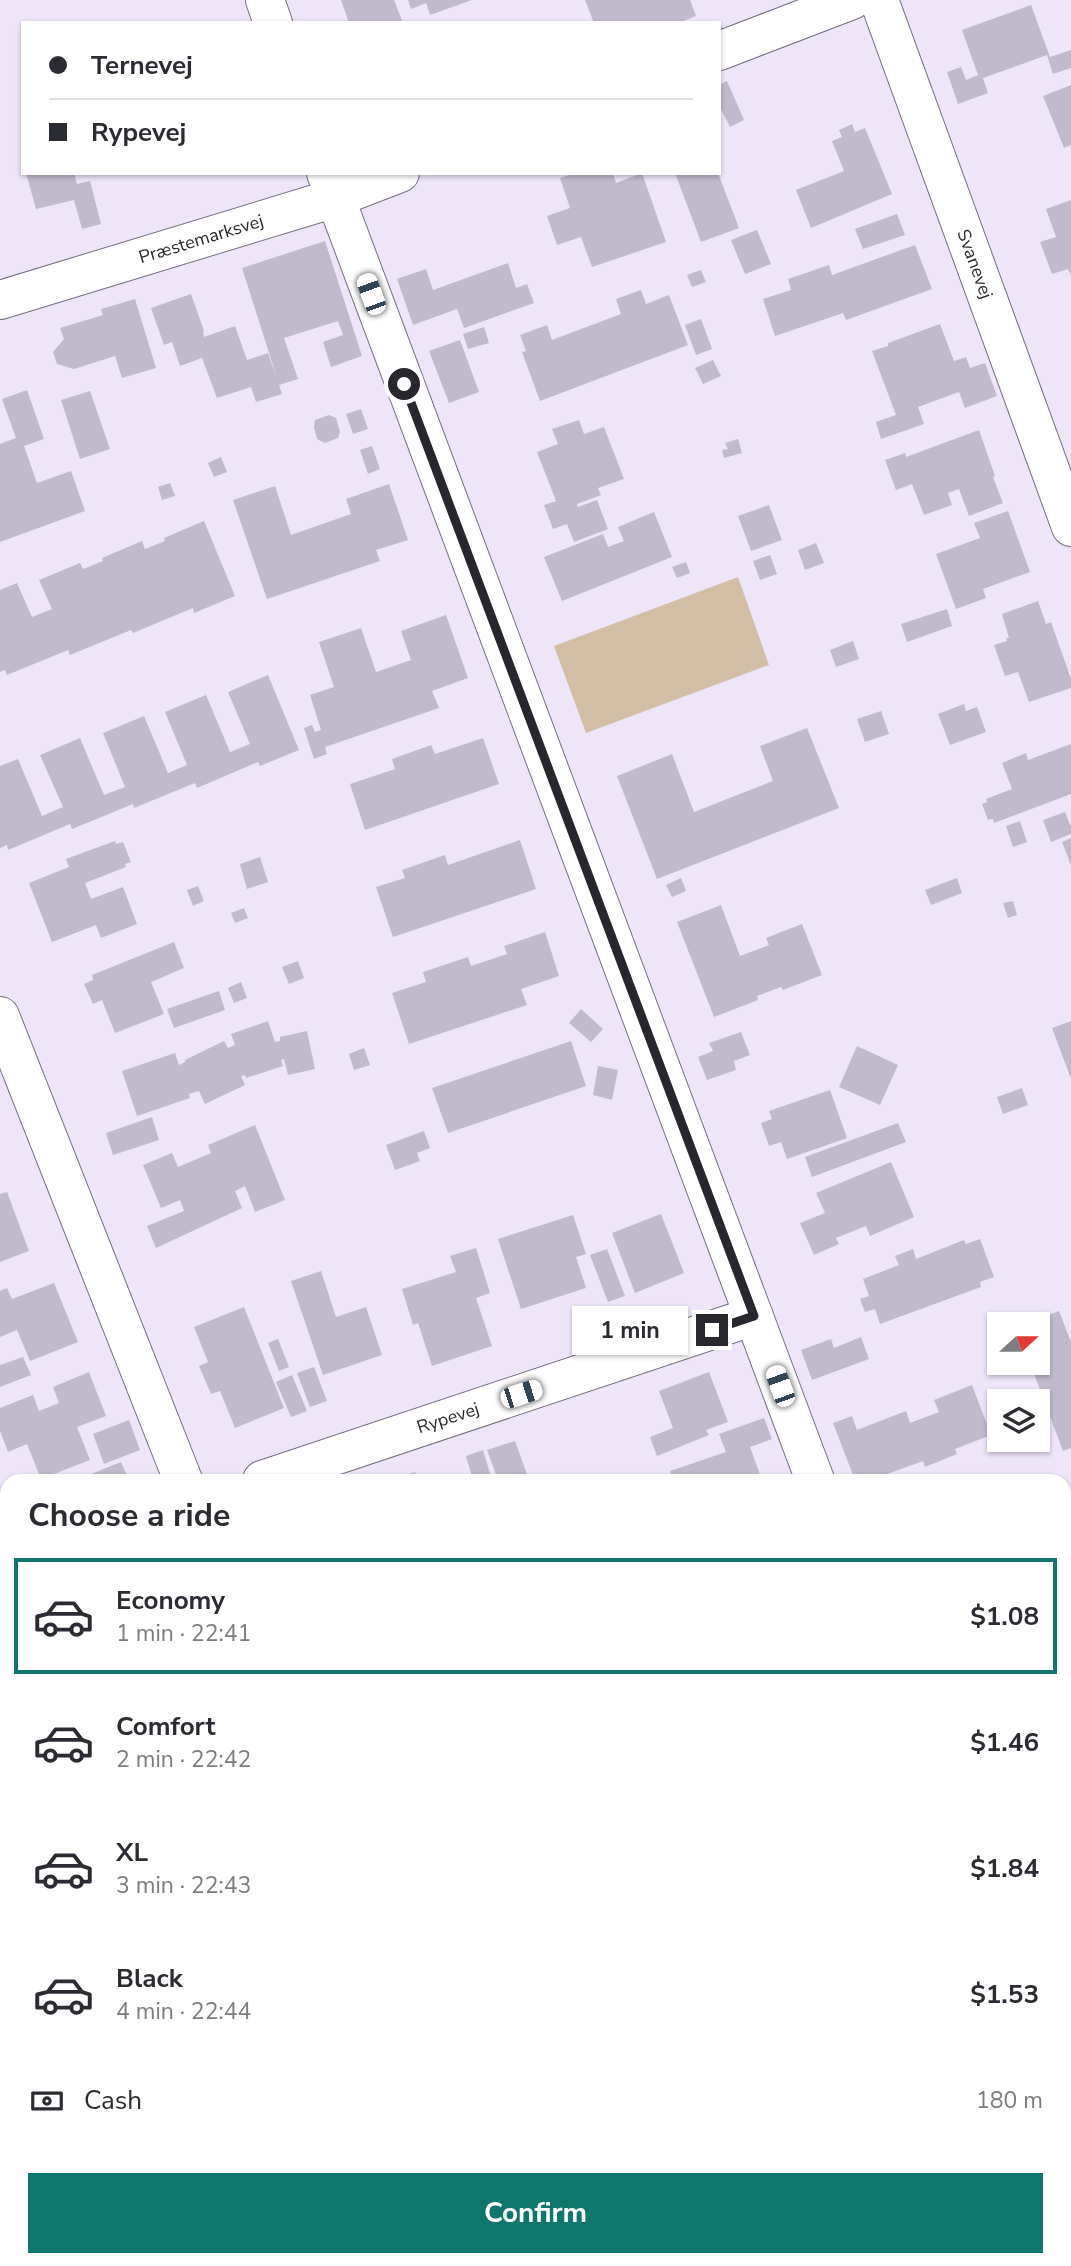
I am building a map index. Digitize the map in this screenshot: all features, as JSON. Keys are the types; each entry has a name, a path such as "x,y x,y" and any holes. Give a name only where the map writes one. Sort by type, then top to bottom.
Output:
{"street":[{"path":"265,0 273,21"},
{"path":"721,50 852,0"},
{"name":"Svanevej","path":"879,0 1071,527"},
{"name":"Præstemarksvej","path":"0,300 330,186 389,175"},
{"path":"330,186 813,1474"},
{"path":"0,1016 181,1474"},
{"name":"Rypevej","path":"280,1474 754,1316"}],"shaded area":[{"path":"738,577 769,665 586,733 554,646"}],"building":[{"path":"341,0 394,0 402,21 348,21"},
{"path":"408,0 472,0 430,15 426,3 411,9"},
{"path":"585,0 690,0 696,16 683,21 593,21"},
{"path":"1031,5 1050,57 1071,50 1071,68 1053,74 1047,55 983,78 988,93 958,104 947,72 961,67 966,80 978,75 962,30"},
{"path":"727,81 744,120 730,127 721,109 721,84"},
{"path":"1071,85 1071,145 1064,148 1043,96"},
{"path":"852,124 855,132 865,128 892,194 811,228 796,190 844,171 832,141 842,137 839,130"},
{"path":"27,175 75,175 77,184 90,181 101,224 82,229 74,200 36,209"},
{"path":"569,175 614,175 616,183 643,175 666,242 592,267 581,237 557,245 547,216 570,208 560,178"},
{"path":"676,175 719,175 739,228 701,242"},
{"path":"1071,200 1071,276 1068,269 1052,274 1040,242 1056,237 1046,209"},
{"path":"897,214 905,235 863,249 855,229"},
{"path":"757,230 771,264 745,274 731,240"},
{"path":"325,241 362,356 331,367 323,342 343,335 338,321 284,338 298,379 279,385 282,394 256,402 251,387 217,398 202,358 180,366 172,342 164,345 151,308 191,294 204,337 235,326 247,360 268,353 277,378 242,268"},
{"path":"915,245 932,289 846,320 843,313 775,336 763,299 791,290 788,279 829,265 832,275"},
{"path":"508,263 516,288 527,284 534,303 464,328 457,309 413,325 397,279 426,269 433,290"},
{"path":"701,270 706,282 692,287 687,275"},
{"path":"641,290 646,304 669,295 688,345 540,401 522,352 526,351 520,335 547,325 552,340 621,314 616,299"},
{"path":"135,299 156,368 122,378 115,356 74,369 57,364 53,352 64,339 60,328 103,315 101,309"},
{"path":"701,319 712,349 696,355 685,325"},
{"path":"940,324 954,361 966,357 970,368 985,363 997,396 965,408 959,392 918,407 924,424 881,439 876,422 896,415 872,351"},
{"path":"484,327 489,343 468,349 463,334"},
{"path":"460,340 479,392 449,403 429,351"},
{"path":"713,360 721,376 703,384 695,368"},
{"path":"27,390 44,439 24,446 37,483 71,471 85,511 0,542 0,444 16,438 2,399"},
{"path":"90,391 110,449 80,459 61,400"},
{"path":"361,409 368,429 353,434 346,414"},
{"path":"329,415 336,418 340,432 338,438 325,443 317,439 315,420"},
{"path":"579,420 584,434 604,427 624,479 598,488 601,495 577,504 578,507 597,500 608,529 574,542 567,524 553,529 544,505 556,501 537,452 558,444 552,429"},
{"path":"979,430 1003,503 969,516 959,489 948,493 952,505 924,515 912,484 896,490 885,460 905,453 906,457"},
{"path":"738,439 742,453 724,458 722,450 728,449 725,443"},
{"path":"372,446 380,469 368,474 360,450"},
{"path":"221,457 227,472 214,477 208,463"},
{"path":"170,483 175,496 162,500 158,487"},
{"path":"389,484 408,540 376,550 380,561 267,599 233,500 275,486 291,535 351,514 346,499"},
{"path":"769,505 782,540 751,551 738,516"},
{"path":"1008,511 1030,572 983,589 986,598 956,609 936,554 980,538 974,523"},
{"path":"654,512 672,557 562,601 544,557 603,534 608,547 624,541 618,527"},
{"path":"204,521 235,596 194,613 193,608 133,633 131,630 70,655 68,650 7,675 5,670 0,672 0,590 17,583 32,617 52,609 39,580 80,563 83,569 142,541 145,549"},
{"path":"816,543 824,563 805,570 798,550"},
{"path":"770,555 777,574 760,580 753,561"},
{"path":"686,562 690,573 677,578 672,567"},
{"path":"1038,601 1046,624 1051,622 1071,679 1071,688 1029,702 1018,672 1005,676 994,645 1009,638 1002,614"},
{"path":"947,609 952,626 907,642 901,624"},
{"path":"446,615 468,678 432,691 439,708 325,747 327,754 314,759 304,728 312,725 315,732 321,730 310,695 334,687 319,642 361,628 376,672 411,660 401,631"},
{"path":"853,641 859,659 836,667 830,650"},
{"path":"268,675 299,750 260,766 258,762 197,788 195,783 134,808 133,804 72,829 70,824 8,850 7,845 0,848 0,766 18,759 42,816 63,807 40,755 80,738 104,795 125,787 103,733 144,716 168,773 187,765 165,712 206,695 230,752 250,744 228,692"},
{"path":"964,704 966,711 977,707 986,732 950,745 938,714"},
{"path":"881,711 889,734 865,742 857,719"},
{"path":"807,728 839,808 657,879 617,776 672,754 694,812 773,781 760,746"},
{"path":"483,738 499,784 365,830 350,784 395,769 392,759 431,745 435,754"},
{"path":"1071,744 1071,794 994,823 993,819 988,820 982,804 987,802 986,799 1012,789 1002,763 1026,753 1028,760"},
{"path":"1065,812 1071,834 1051,842 1043,820"},
{"path":"1020,821 1027,842 1013,847 1006,826"},
{"path":"1071,838 1071,865 1062,842"},
{"path":"520,840 536,889 393,937 376,887 405,878 402,870 445,855 448,865"},
{"path":"115,841 116,844 123,842 131,862 125,864 126,867 85,883 91,899 123,887 137,924 101,938 96,925 52,942 29,883 69,867 66,859"},
{"path":"260,857 268,882 247,889 240,864"},
{"path":"681,878 686,891 672,897 666,885"},
{"path":"957,878 962,893 931,905 925,890"},
{"path":"198,886 204,901 193,906 187,890"},
{"path":"1013,901 1017,915 1008,918 1003,903"},
{"path":"721,905 740,956 769,945 766,938 802,924 822,975 783,990 781,987 757,996 758,1000 714,1017 677,922"},
{"path":"244,908 248,918 235,923 231,913"},
{"path":"545,932 559,976 521,989 527,1005 409,1044 392,993 426,982 423,972 468,957 471,966 507,954 504,946"},
{"path":"174,942 184,968 151,982 164,1014 115,1033 102,1000 93,1004 84,984 93,980 92,975"},
{"path":"298,961 304,978 289,984 282,967"},
{"path":"241,982 247,998 234,1003 228,988"},
{"path":"219,991 225,1010 174,1028 167,1009"},
{"path":"581,1009 603,1029 591,1042 569,1023"},
{"path":"268,1021 275,1042 280,1041 280,1037 307,1031 315,1069 288,1075 284,1059 281,1060 283,1066 246,1078 245,1075 241,1076 245,1085 205,1104 199,1091 189,1094 190,1098 137,1116 122,1071 175,1053 179,1065 224,1041 228,1048 235,1045 231,1034"},
{"path":"1071,1021 1071,1079 1052,1028"},
{"path":"741,1032 750,1055 734,1061 736,1070 707,1080 698,1057 713,1051 709,1043"},
{"path":"571,1041 586,1086 448,1133 432,1088"},
{"path":"857,1046 898,1065 880,1105 839,1087"},
{"path":"364,1048 370,1065 354,1070 349,1054"},
{"path":"598,1066 618,1070 612,1100 593,1095"},
{"path":"1022,1088 1028,1105 1003,1114 997,1097"},
{"path":"830,1090 847,1138 787,1159 781,1142 769,1146 761,1123 772,1119 769,1111"},
{"path":"152,1117 159,1140 113,1155 106,1133"},
{"path":"898,1123 906,1142 812,1177 805,1157"},
{"path":"255,1125 285,1200 255,1212 245,1186 235,1191 242,1208 156,1248 147,1226 184,1211 180,1200 161,1208 143,1165 172,1153 178,1167 211,1153 208,1145"},
{"path":"424,1131 430,1148 417,1153 420,1161 395,1170 386,1145"},
{"path":"891,1162 914,1217 870,1236 866,1226 836,1238 839,1244 814,1255 800,1223 825,1213 816,1193"},
{"path":"7,1192 29,1251 0,1262 0,1194"},
{"path":"661,1214 684,1273 635,1293 612,1233"},
{"path":"573,1215 586,1254 576,1257 586,1288 521,1309 498,1239"},
{"path":"980,1239 994,1277 980,1282 981,1287 880,1324 875,1309 865,1312 860,1299 869,1296 863,1279 899,1265 895,1256 913,1249 916,1259 964,1240 966,1244"},
{"path":"476,1248 490,1293 476,1298 492,1346 432,1366 418,1323 413,1325 402,1289 456,1272 450,1256"},
{"path":"607,1249 625,1296 608,1302 590,1255"},
{"path":"321,1271 336,1317 366,1307 382,1355 323,1375 291,1281"},
{"path":"54,1283 78,1342 30,1361 17,1330 0,1337 0,1291 7,1288 12,1299"},
{"path":"244,1307 284,1408 235,1428 220,1391 211,1394 199,1366 208,1362 194,1327"},
{"path":"1059,1311 1071,1342 1071,1448 1063,1451 1050,1416 1050,1389 1040,1389 1035,1376 1050,1376 1050,1314"},
{"path":"861,1337 869,1359 812,1380 801,1350 831,1339 834,1348"},
{"path":"278,1339 289,1367 279,1371 268,1343"},
{"path":"23,1357 31,1375 0,1387 0,1365"},
{"path":"314,1367 327,1401 310,1407 297,1373"},
{"path":"89,1372 106,1416 77,1427 90,1460 54,1474 39,1474 27,1444 8,1452 0,1431 0,1408 33,1395 39,1411 59,1403 53,1387"},
{"path":"709,1372 728,1422 706,1430 709,1435 657,1456 650,1437 673,1428 659,1391"},
{"path":"292,1375 307,1411 291,1417 276,1382"},
{"path":"972,1385 987,1424 987,1437 955,1449 957,1454 925,1467 923,1461 887,1474 853,1474 833,1423 852,1416 857,1430 906,1411 910,1423 939,1412 934,1400"},
{"path":"764,1418 772,1439 750,1447 760,1474 671,1474 670,1471 726,1452 719,1434"},
{"path":"129,1420 140,1450 104,1464 93,1434"},
{"path":"515,1441 527,1474 496,1474 487,1450"},
{"path":"483,1450 490,1474 471,1474 466,1456"},
{"path":"121,1462 126,1474 91,1474"}],"route":[{"path":"404,384 754,1316 712,1330"}]}
